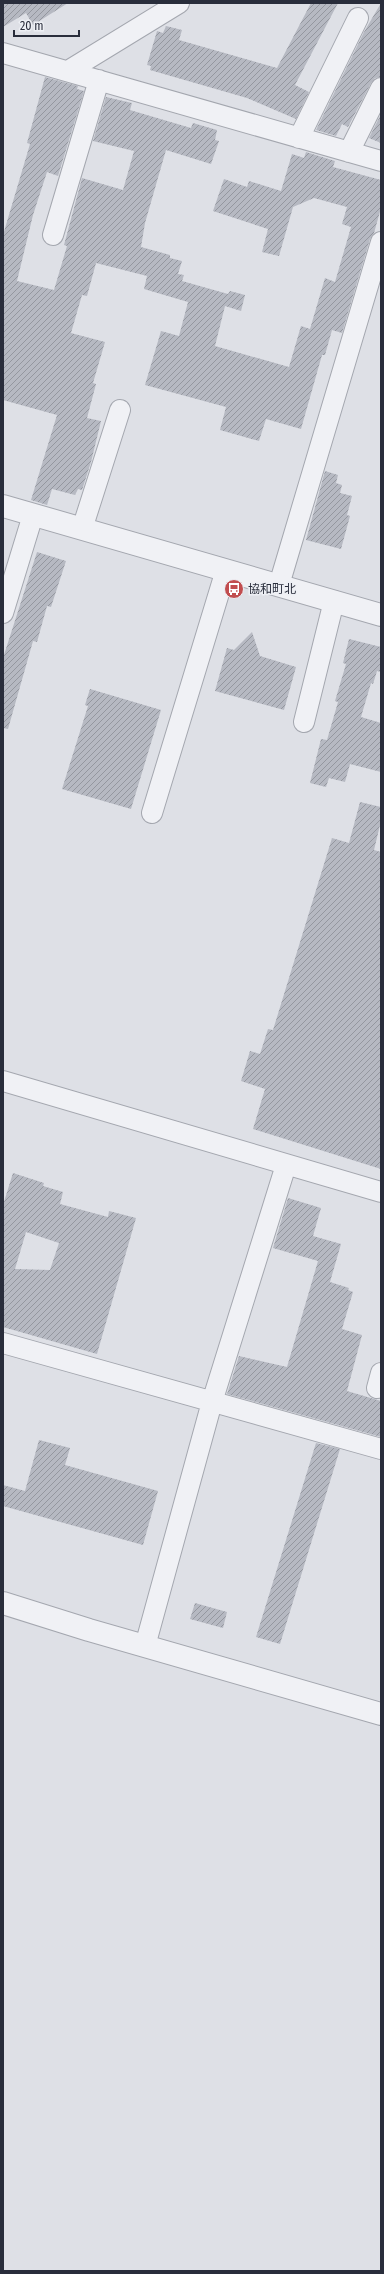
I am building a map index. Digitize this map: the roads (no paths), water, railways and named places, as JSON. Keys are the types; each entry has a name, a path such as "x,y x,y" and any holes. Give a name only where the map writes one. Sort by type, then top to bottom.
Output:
{"street":[{"path":"68,71 179,3"},
{"path":"299,138 358,18"},
{"path":"3,53 381,161"},
{"path":"53,235 99,80"},
{"path":"349,152 381,88"},
{"path":"279,585 381,242"},
{"path":"82,529 120,410"},
{"path":"3,506 381,615"},
{"path":"3,613 33,515"},
{"path":"152,814 226,570"},
{"path":"304,722 334,601"},
{"path":"3,1081 381,1192"},
{"path":"145,1646 212,1402 286,1165"},
{"path":"3,1343 381,1449"},
{"path":"3,1603 145,1646 381,1714"}],"place":[{"name":"協和町北","path":"234,589"}]}
